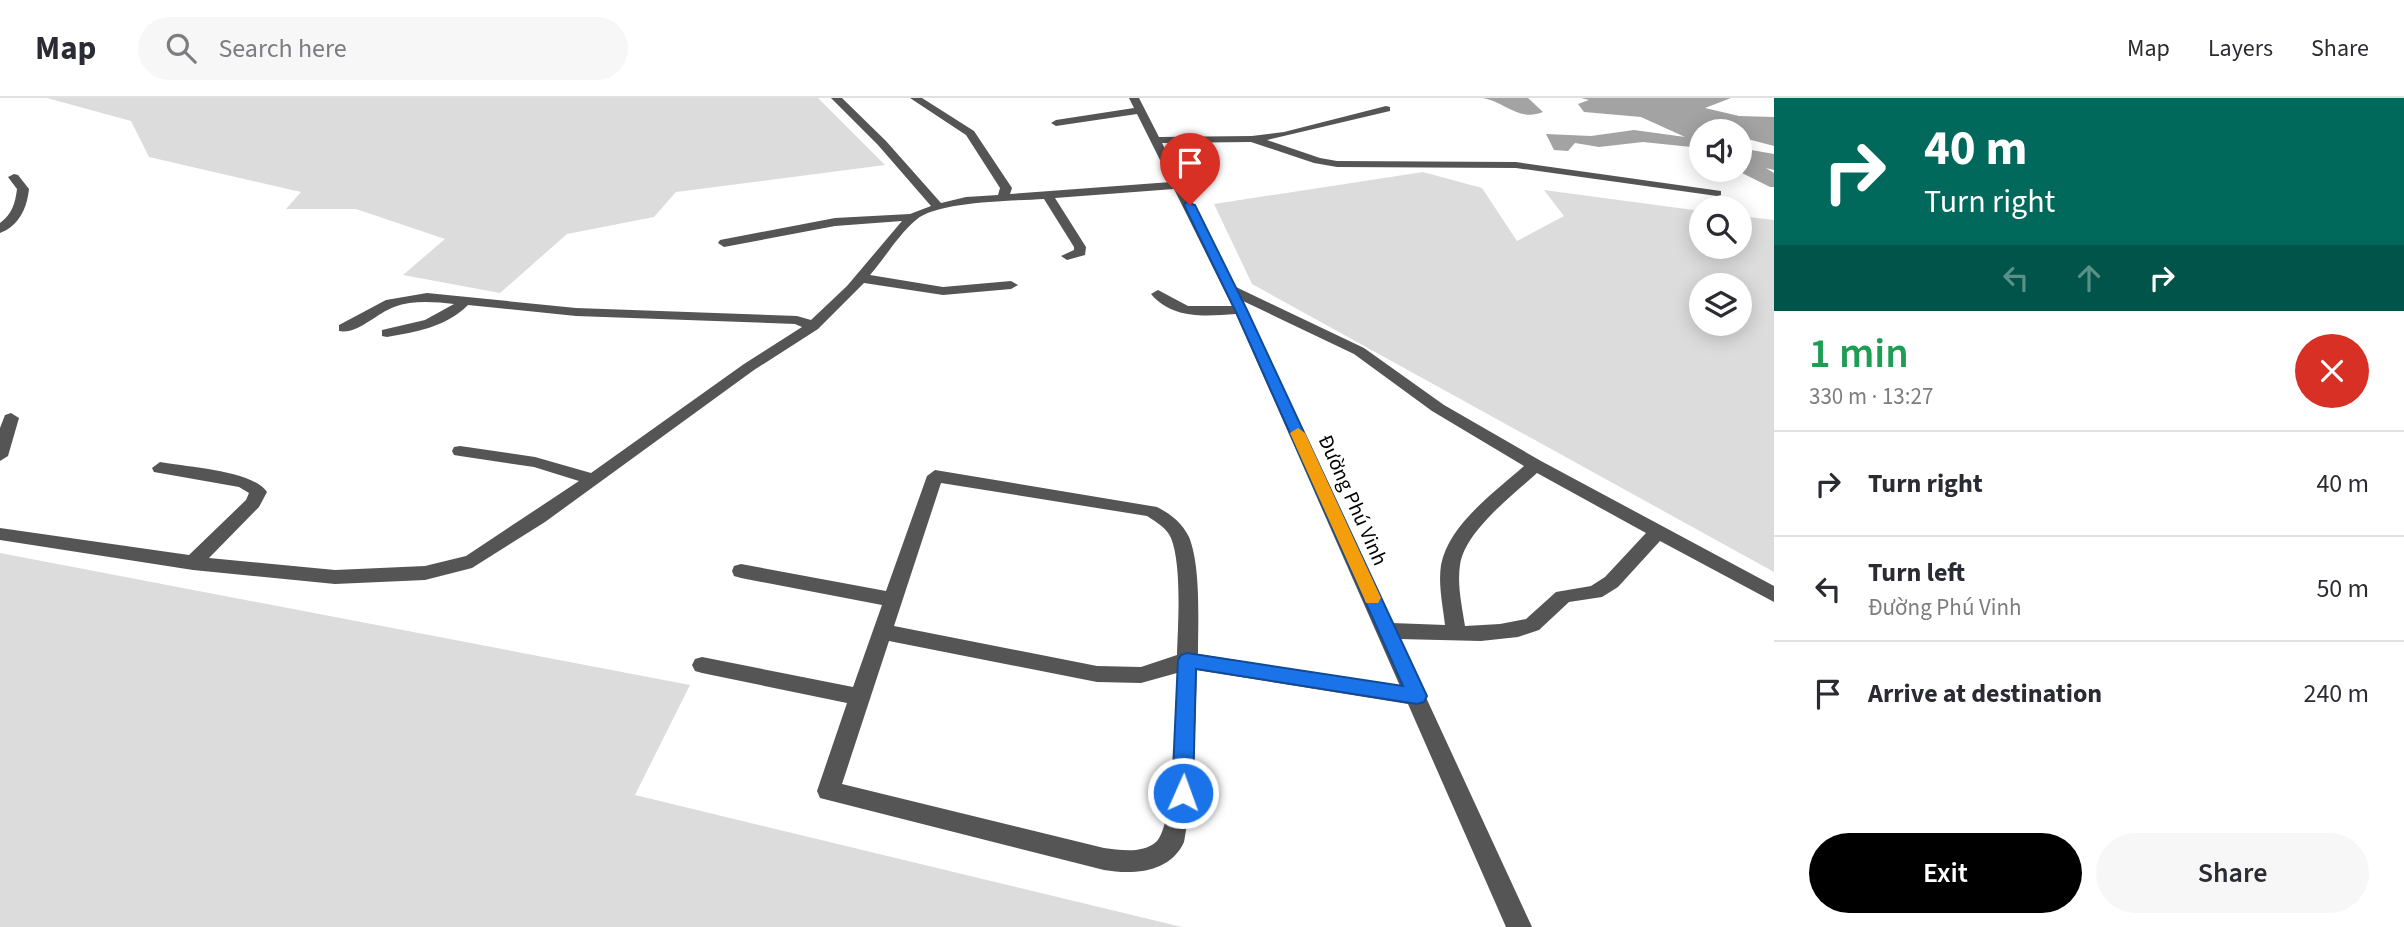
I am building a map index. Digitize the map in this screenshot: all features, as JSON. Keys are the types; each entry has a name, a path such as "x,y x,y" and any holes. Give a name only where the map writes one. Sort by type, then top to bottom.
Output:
{"street":[{"path":"836,98 882,143 938,207"},
{"path":"915,98 970,134 1006,188 1003,197"},
{"path":"1056,123 1137,104"},
{"name":"Đường Phú Vinh","path":"1137,104 1241,310 1519,927"},
{"path":"1156,140 1252,139 1284,135 1386,109"},
{"path":"1252,139 1318,161 1337,164 1516,165 1717,193"},
{"path":"0,229 17,216 22,203 23,189 15,177"},
{"path":"724,243 835,222 912,217 938,207 966,201 1180,185"},
{"path":"1047,194 1080,247 1080,252 1067,256"},
{"path":"0,534 193,564 335,577 425,573 472,561 593,480 749,367 813,326 861,278 912,217"},
{"path":"861,278 943,291 1011,285"},
{"path":"1231,290 1359,351 1438,408 1535,465 1774,595"},
{"path":"1158,294 1166,303 1179,310 1241,310"},
{"path":"344,328 397,300 427,297 576,312 797,320 813,326"},
{"path":"387,333 447,317 467,299"},
{"path":"0,456 11,418"},
{"path":"460,451 535,462 593,480"},
{"path":"1456,632 1450,582 1451,561 1459,539 1535,465"},
{"path":"160,468 240,482 250,485 258,492 253,503 193,564"},
{"path":"935,476 1151,512 1169,522 1182,541 1186,564 1187,660 1180,825 1172,842 1160,855 1126,862 1073,852 828,791 883,632 935,476"},
{"path":"1387,631 1502,631 1529,626 1544,619 1557,601 1571,595 1597,591 1613,580 1657,532"},
{"path":"741,571 894,600"},
{"path":"883,632 1097,674 1141,675 1187,660 1417,696"},
{"path":"702,665 861,697"}],"shaded area":[{"path":"47,98 818,98 885,165 676,192 654,217 567,234 500,293 403,275 445,239 356,209 286,209 301,192 149,157 131,121"},
{"path":"1483,98 1528,98 1543,112 1527,115"},
{"path":"1581,98 1731,98 1705,108 1739,116 1774,117 1774,146 1752,140 1752,119 1689,119 1689,147 1643,142 1599,147 1575,143 1568,151 1554,150 1546,134 1591,136 1634,130 1685,137 1641,117 1584,112 1578,104 1589,100"},
{"path":"1752,150 1774,154 1774,170 1766,168 1774,173 1774,187 1752,178"},
{"path":"1423,172 1482,188 1517,241 1564,216 1544,190 1689,209 1689,259 1752,259 1752,217 1774,220 1774,572 1252,284 1214,204"},
{"path":"0,553 690,685 635,795 1182,927 0,927"}],"slow traffic":[{"path":"1298,433 1372,598"}],"route":[{"path":"1183,793 1187,660 1417,696 1241,310 1190,205"}]}
